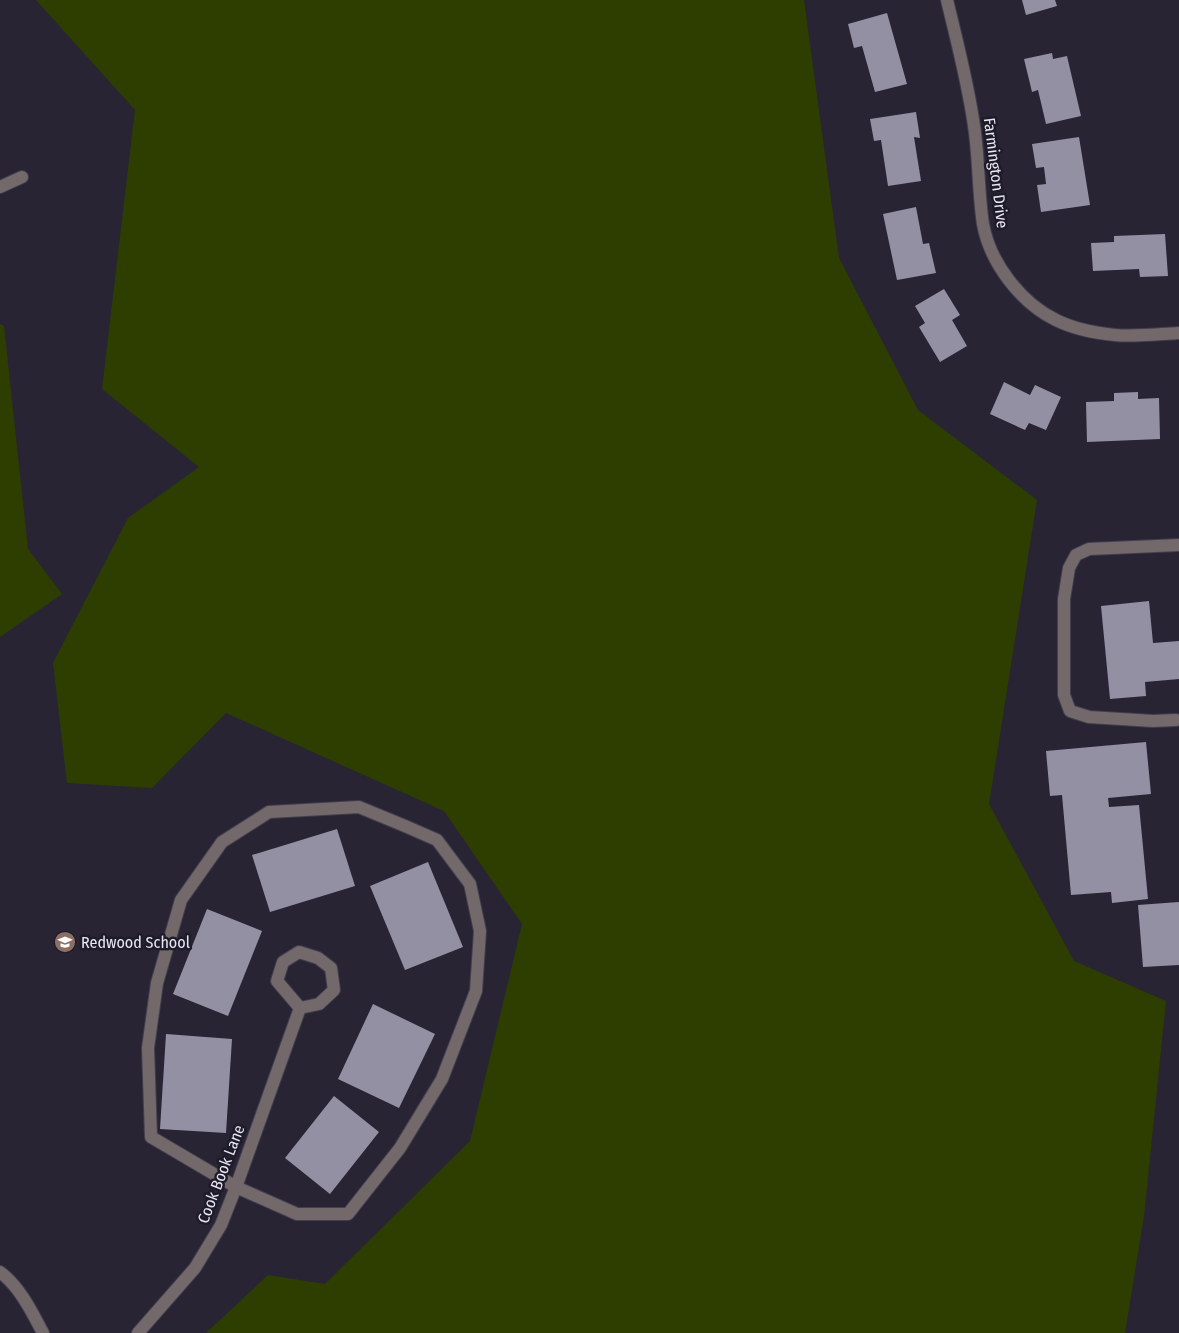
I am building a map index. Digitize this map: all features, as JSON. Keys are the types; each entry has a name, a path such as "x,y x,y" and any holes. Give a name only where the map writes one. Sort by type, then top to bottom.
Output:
{"street":[{"name":"Farmington Drive","path":"947,0 966,75 973,118 984,225 992,250 1002,270 1016,289 1037,307 1056,320 1081,329 1116,335 1179,333"},
{"path":"0,187 22,177"},
{"path":"1176,720 1089,717 1070,711 1064,695 1064,599 1069,568 1076,555 1089,549 1179,546"},
{"path":"359,807 437,840 470,884 480,931 476,991 442,1078 400,1148 348,1214 297,1214 236,1187 151,1137 148,1048 157,983 181,900 222,842 269,812 359,807"},
{"path":"299,952 318,958 331,968 334,990 319,1004 300,1008 277,981 283,962 299,952"},
{"name":"Cook Book Lane","path":"138,1333 196,1268 220,1225 236,1187 300,1008"},
{"path":"0,1272 27,1303 43,1333"}],"green space":[{"path":"36,0 804,0 839,258 918,410 1037,500 989,804 1074,961 1166,1001 1144,1216 1125,1333 206,1333 268,1275 325,1284 470,1141 522,924 444,811 226,713 152,788 67,783 53,663 128,518 199,467 102,389 135,110"},
{"path":"0,324 4,326 28,549 62,594 0,637"}],"building":[{"path":"1022,0 1055,0 1057,6 1026,15"},
{"path":"887,13 907,84 875,92 862,46 854,48 848,24"},
{"path":"1052,53 1053,59 1067,56 1081,116 1046,124 1038,90 1032,92 1024,59"},
{"path":"916,112 920,138 914,137 921,181 888,186 881,140 874,141 870,119"},
{"path":"1079,137 1090,205 1041,212 1037,185 1046,184 1044,167 1036,168 1032,144"},
{"path":"916,207 923,244 929,243 936,273 897,280 883,214"},
{"path":"1165,234 1168,276 1140,277 1139,269 1093,271 1091,243 1114,242 1114,236"},
{"path":"944,289 960,315 952,320 967,346 940,362 919,327 925,323 915,306"},
{"path":"1004,382 1030,395 1035,385 1061,397 1046,430 1029,423 1025,430 990,414"},
{"path":"1138,392 1138,399 1159,398 1160,439 1087,442 1086,402 1114,401 1114,393"},
{"path":"1149,601 1153,643 1179,641 1179,679 1145,682 1146,696 1110,699 1101,606"},
{"path":"1146,742 1151,794 1108,798 1109,807 1139,805 1148,899 1112,903 1111,892 1071,895 1062,795 1050,796 1046,751"},
{"path":"337,829 355,886 270,912 252,855"},
{"path":"428,862 463,947 405,970 370,886"},
{"path":"1179,902 1179,965 1143,967 1138,905"},
{"path":"207,909 262,931 228,1016 173,994"},
{"path":"373,1004 435,1034 399,1108 338,1079"},
{"path":"166,1034 232,1039 226,1133 160,1129"},
{"path":"334,1096 379,1132 330,1194 285,1158"}],"place":[{"name":"Redwood School","path":"65,942"}]}
